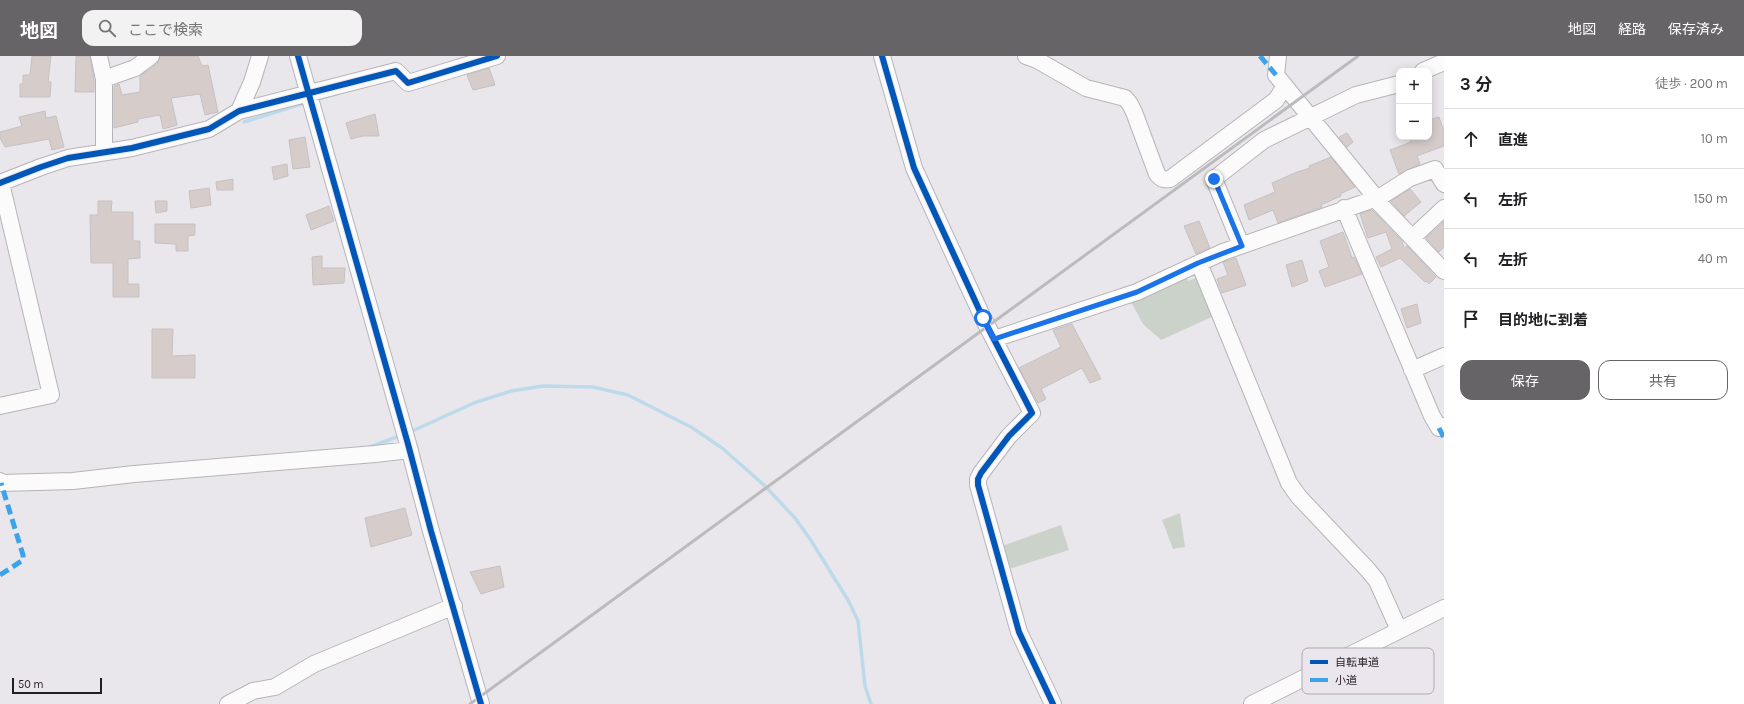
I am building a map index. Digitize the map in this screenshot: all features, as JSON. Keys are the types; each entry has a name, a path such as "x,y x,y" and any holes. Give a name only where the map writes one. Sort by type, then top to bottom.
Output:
{"street":[{"path":"99,56 104,79 104,152"},
{"path":"104,79 135,68 150,56"},
{"path":"239,111 252,82 260,56"},
{"path":"298,56 402,422 431,531 482,704"},
{"path":"0,406 51,395 0,183 41,166 68,158 132,148 209,129 239,111 309,98 396,71 408,83 498,56"},
{"path":"882,56 914,168 994,339 1032,413 1009,436 981,472 978,479 978,485 1019,632 1053,704"},
{"path":"1026,56 1037,60 1086,88 1125,98 1134,112 1158,174 1161,179 1165,180 1170,179 1276,100 1285,86"},
{"path":"1278,56 1276,75 1375,198 1444,271"},
{"path":"1431,68 1444,62"},
{"path":"1242,246 1214,179 1264,140 1356,95 1396,85"},
{"path":"994,339 1137,292 1198,263 1344,208 1380,197 1410,178 1435,169 1444,184"},
{"path":"1344,208 1432,416 1439,428 1444,426"},
{"path":"1413,237 1444,208"},
{"path":"1198,263 1289,483 1299,498 1368,570 1376,581 1399,630"},
{"path":"1412,370 1444,356"},
{"path":"0,482 74,481 134,474 375,454 409,447"},
{"path":"228,704 253,691 275,687 314,664 454,606"},
{"path":"1363,648 1444,608"},
{"path":"1252,704 1302,679"}],"shaded area":[{"path":"1186,275 1188,281 1200,276 1216,315 1161,340 1143,324 1130,300"},
{"path":"1180,513 1185,547 1173,549 1162,520"},
{"path":"1061,525 1069,550 1009,569 1002,546"}],"building":[{"path":"32,56 51,56 48,82 51,82 50,97 20,97 20,84 23,84 23,75 30,75"},
{"path":"76,56 90,56 94,80 94,92 75,92"},
{"path":"160,56 198,56 202,66 208,65 218,112 205,115 200,94 171,98 177,125 163,129 160,115 138,119 138,122 114,128 114,86 119,84 122,95 140,92 140,76 157,64"},
{"path":"489,68 495,85 473,90 467,75"},
{"path":"45,111 46,118 56,116 64,147 52,150 49,139 5,147 0,138 0,132 22,126 19,117"},
{"path":"375,114 379,136 363,136 351,139 346,123"},
{"path":"1439,117 1444,131 1444,146 1417,156 1420,164 1399,174 1390,150 1411,142 1410,140 1432,140 1432,119"},
{"path":"1347,133 1353,142 1347,147 1339,137"},
{"path":"305,137 310,167 293,169 289,140"},
{"path":"1331,157 1355,187 1340,194 1341,196 1321,205 1322,207 1278,223 1273,210 1249,220 1244,205 1275,192 1272,183 1310,168 1309,166"},
{"path":"287,164 288,176 274,180 272,167"},
{"path":"233,179 233,190 217,190 216,182"},
{"path":"209,188 211,205 191,208 189,191"},
{"path":"1410,189 1421,202 1404,216 1391,201"},
{"path":"98,201 112,201 111,212 133,212 133,241 140,241 140,258 128,259 128,284 139,284 139,297 113,297 113,263 91,263 90,215 98,215"},
{"path":"155,201 167,201 167,211 156,213"},
{"path":"329,206 334,221 311,230 306,215"},
{"path":"1372,210 1402,241 1404,248 1407,246 1436,277 1429,284 1400,258 1381,267 1376,257 1392,249 1386,232 1368,238 1360,214"},
{"path":"1199,221 1210,248 1196,254 1184,226"},
{"path":"1444,221 1444,247 1439,252 1426,238"},
{"path":"155,224 195,224 195,235 188,236 188,251 176,251 176,244 155,243"},
{"path":"1343,232 1352,258 1354,257 1362,274 1325,287 1319,271 1329,267 1320,241"},
{"path":"322,256 322,268 345,268 344,283 313,285 312,257"},
{"path":"1236,258 1246,285 1222,293 1217,279 1228,275 1223,262"},
{"path":"1302,260 1308,281 1292,287 1286,265"},
{"path":"1417,304 1421,323 1407,328 1401,309"},
{"path":"1072,324 1101,379 1090,383 1082,368 1041,389 1046,399 1038,403 1019,368 1061,347 1053,330"},
{"path":"152,329 173,329 172,356 195,355 195,378 152,378"},
{"path":"405,508 412,535 371,547 365,518"},
{"path":"500,566 504,587 481,594 470,572"}],"waterway":[{"path":"315,100 336,94"},
{"path":"244,122 308,102"},
{"path":"410,432 474,403 511,391 543,386 593,387 628,395 691,427 722,448 765,486 795,518 810,539 848,600 858,621 865,686 871,704"},
{"path":"367,448 402,435"}],"railway":[{"path":"470,704 1358,56"}],"marked path":[{"path":"1260,56 1276,75"},
{"path":"1439,428 1444,438"},
{"path":"0,575 23,560 23,555 1,483"}],"cycle path":[{"path":"298,56 481,704"},
{"path":"0,183 68,158 132,148 209,129 239,111 396,71 408,83 497,56"},
{"path":"882,56 914,168 983,318 1032,413 1009,436 981,473 978,479 978,485 1019,632 1053,704"}],"route":[{"path":"983,318 994,339 1068,316 1137,292 1223,252 1242,246 1214,179"}]}
